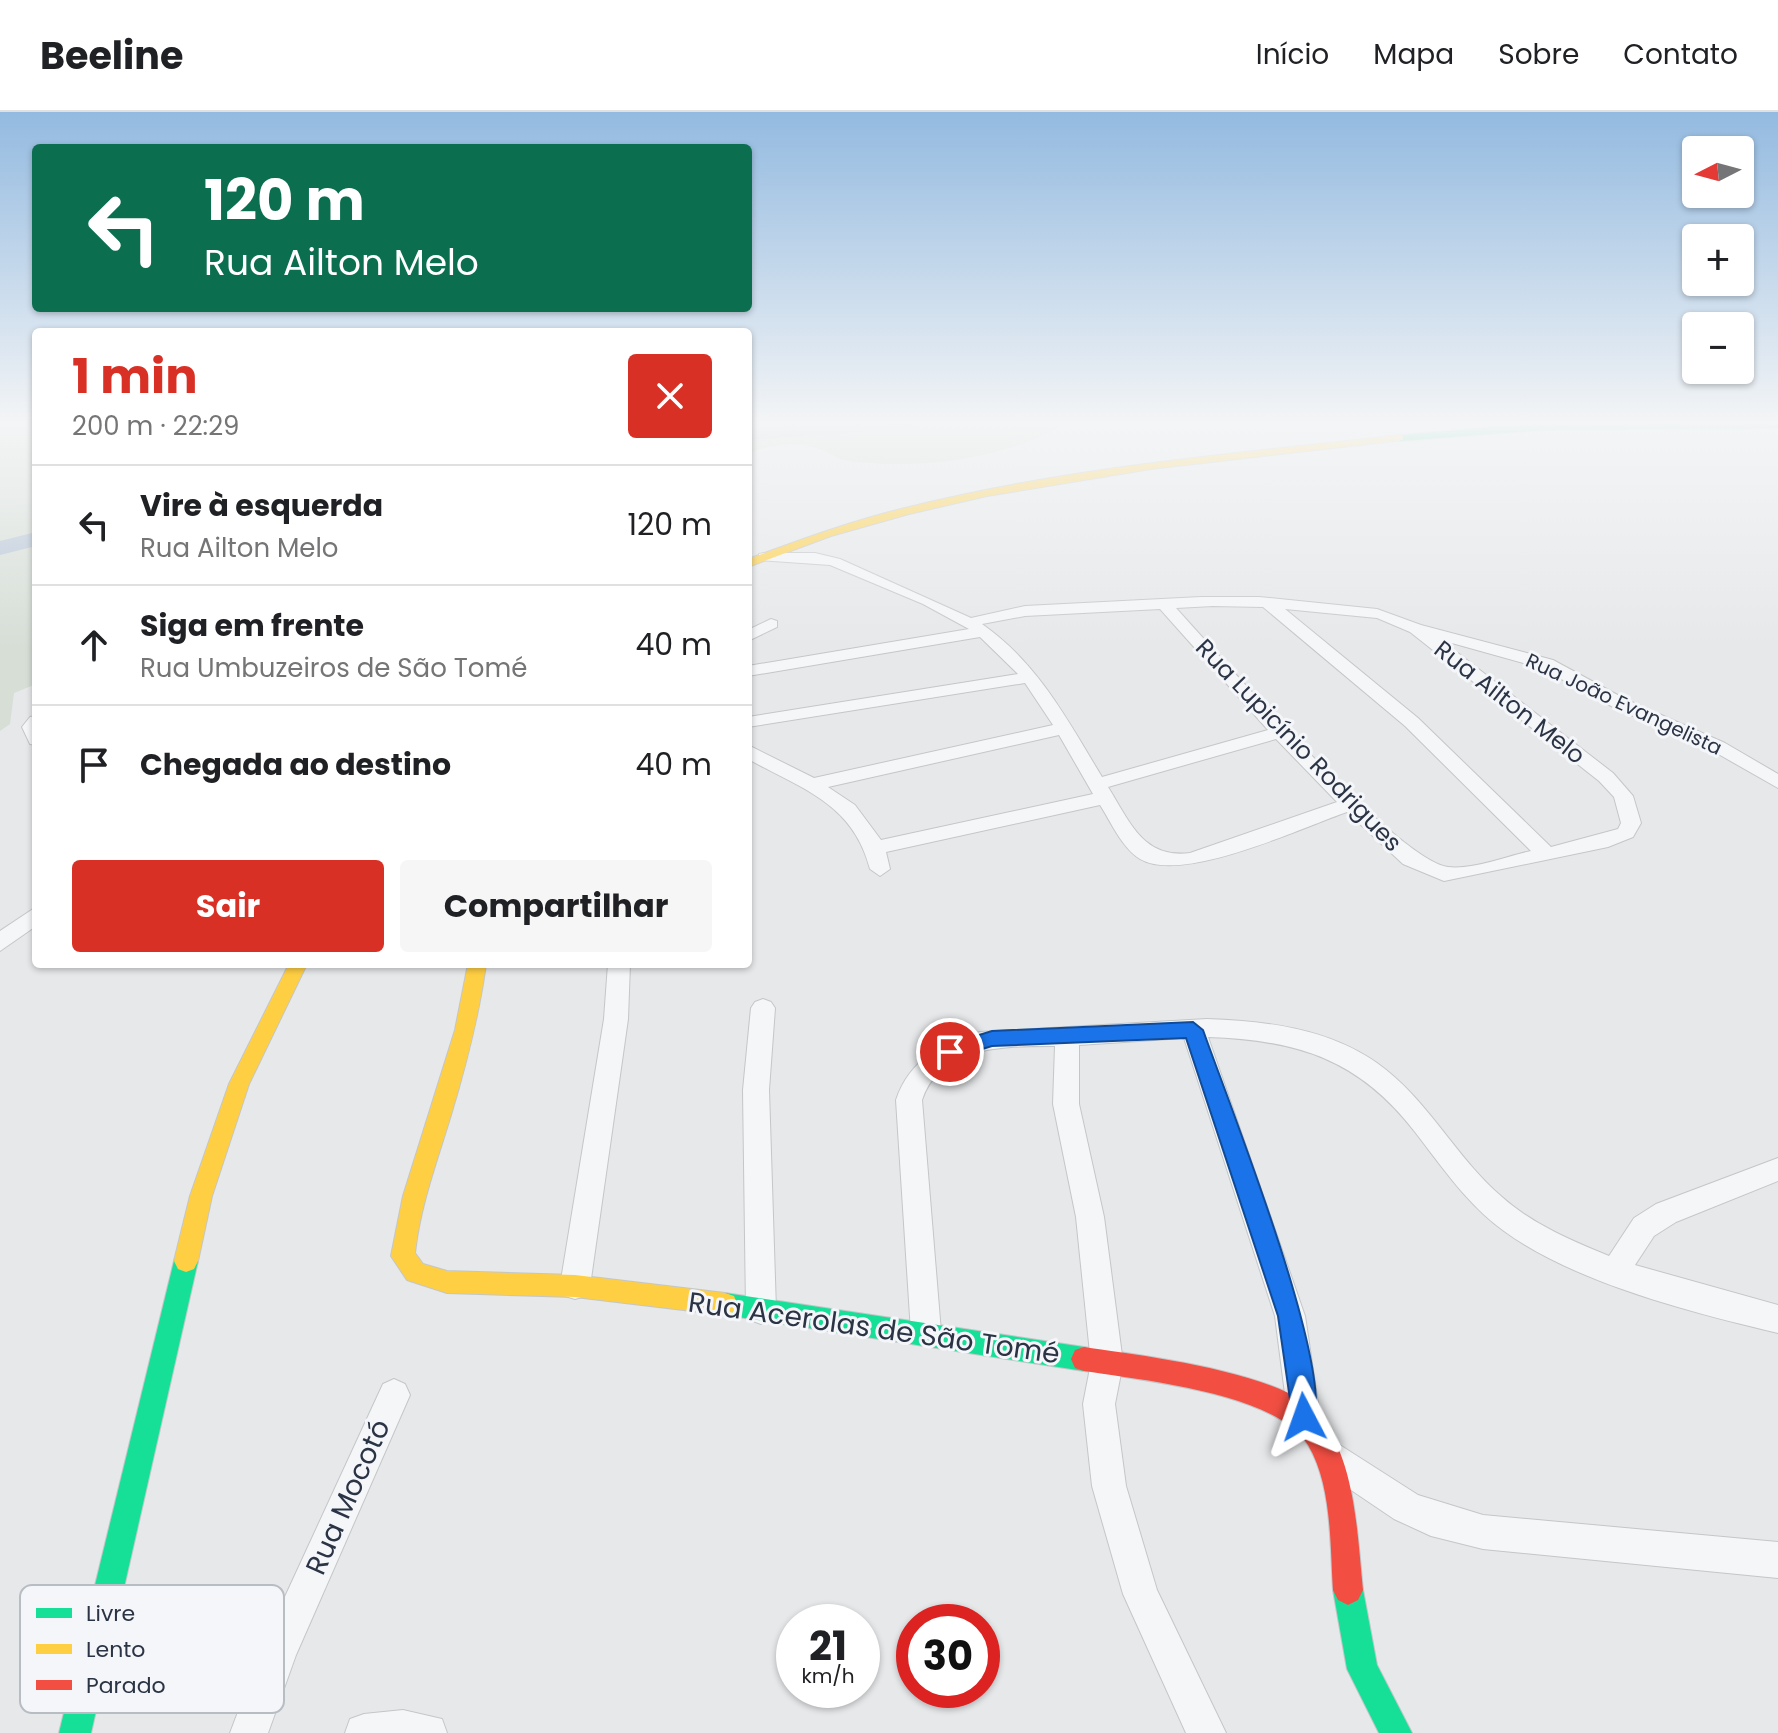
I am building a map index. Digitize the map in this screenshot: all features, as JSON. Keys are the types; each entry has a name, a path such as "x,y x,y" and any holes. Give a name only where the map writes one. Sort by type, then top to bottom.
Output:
{"main road":[{"path":"756,560 842,526 955,498"},
{"path":"110,1585 201,1196 239,1084 296,968"},
{"name":"Rua Acerolas de São Tomé","path":"476,968 474,988 438,1121 405,1224 403,1256 415,1272 447,1282 575,1286 926,1332 1234,1388 1304,1417"},
{"path":"1304,1417 1326,1452 1356,1647 1369,1688 1396,1733"},
{"path":"75,1733 80,1713"}],"street":[{"path":"756,560 815,557 835,562 976,628 1012,656 1030,677 1100,791 1142,852 1165,861 1193,859 1350,804"},
{"path":"1267,602 1421,731 1494,798 1544,852"},
{"name":"Rua Ailton Melo","path":"752,670 976,628 1021,609 1267,602 1379,614 1406,622 1416,629 1606,777 1623,796 1631,813 1626,833 1608,841 1444,874"},
{"name":"Rua Lupicínio Rodrigues","path":"1163,603 1350,804 1410,859 1444,874"},
{"path":"752,634 771,624"},
{"name":"Rua João Evangelista","path":"1416,629 1556,668 1619,703 1719,747 1778,782"},
{"path":"752,721 1030,677"},
{"path":"814,784 1061,729"},
{"path":"877,847 1100,791 1280,732"},
{"path":"752,753 836,797 877,847 880,869"},
{"path":"0,943 32,917"},
{"path":"575,1286 616,1019 619,968"},
{"path":"761,1310 756,1090 763,1008"},
{"path":"1193,1030 1290,1316 1300,1367 1304,1417"},
{"path":"926,1332 909,1100 913,1083 950,1052 992,1038 1193,1030 1280,1033 1340,1054 1378,1075 1411,1106 1493,1206 1559,1245 1616,1270 1687,1297 1778,1319"},
{"path":"1067,1037 1066,1104 1090,1217 1107,1363 1099,1383 1107,1484 1124,1558 1164,1648 1207,1733"},
{"path":"1616,1270 1644,1227 1666,1213 1778,1169"},
{"name":"Rua Mocotó","path":"284,1640 394,1395"},
{"path":"1326,1452 1406,1507 1431,1519 1483,1532 1778,1560"},
{"name":"Rua Mocotó","path":"249,1733 256,1713"},
{"path":"364,1733 403,1729 428,1733"}],"shaded area":[{"path":"0,498 32,498 32,686 14,693 10,724 0,731"}],"waterway":[{"path":"0,548 32,540"}],"traffic: fast":[{"path":"110,1585 186,1261"},
{"path":"725,1304 1084,1359"},
{"path":"1348,1590 1362,1669 1396,1733"},
{"path":"75,1733 80,1713"}],"traffic: slow":[{"path":"752,562 827,534 966,498"},
{"path":"186,1261 201,1196 239,1084 296,968"},
{"path":"476,968 465,1030 414,1196 403,1256 415,1272 447,1282 575,1286 725,1304"}],"traffic: jam":[{"path":"1084,1359 1235,1388 1265,1397 1306,1420 1318,1436 1333,1478 1342,1525 1348,1590"}],"route":[{"path":"950,1052 992,1038 1193,1030 1290,1316 1300,1367 1304,1417"}]}
